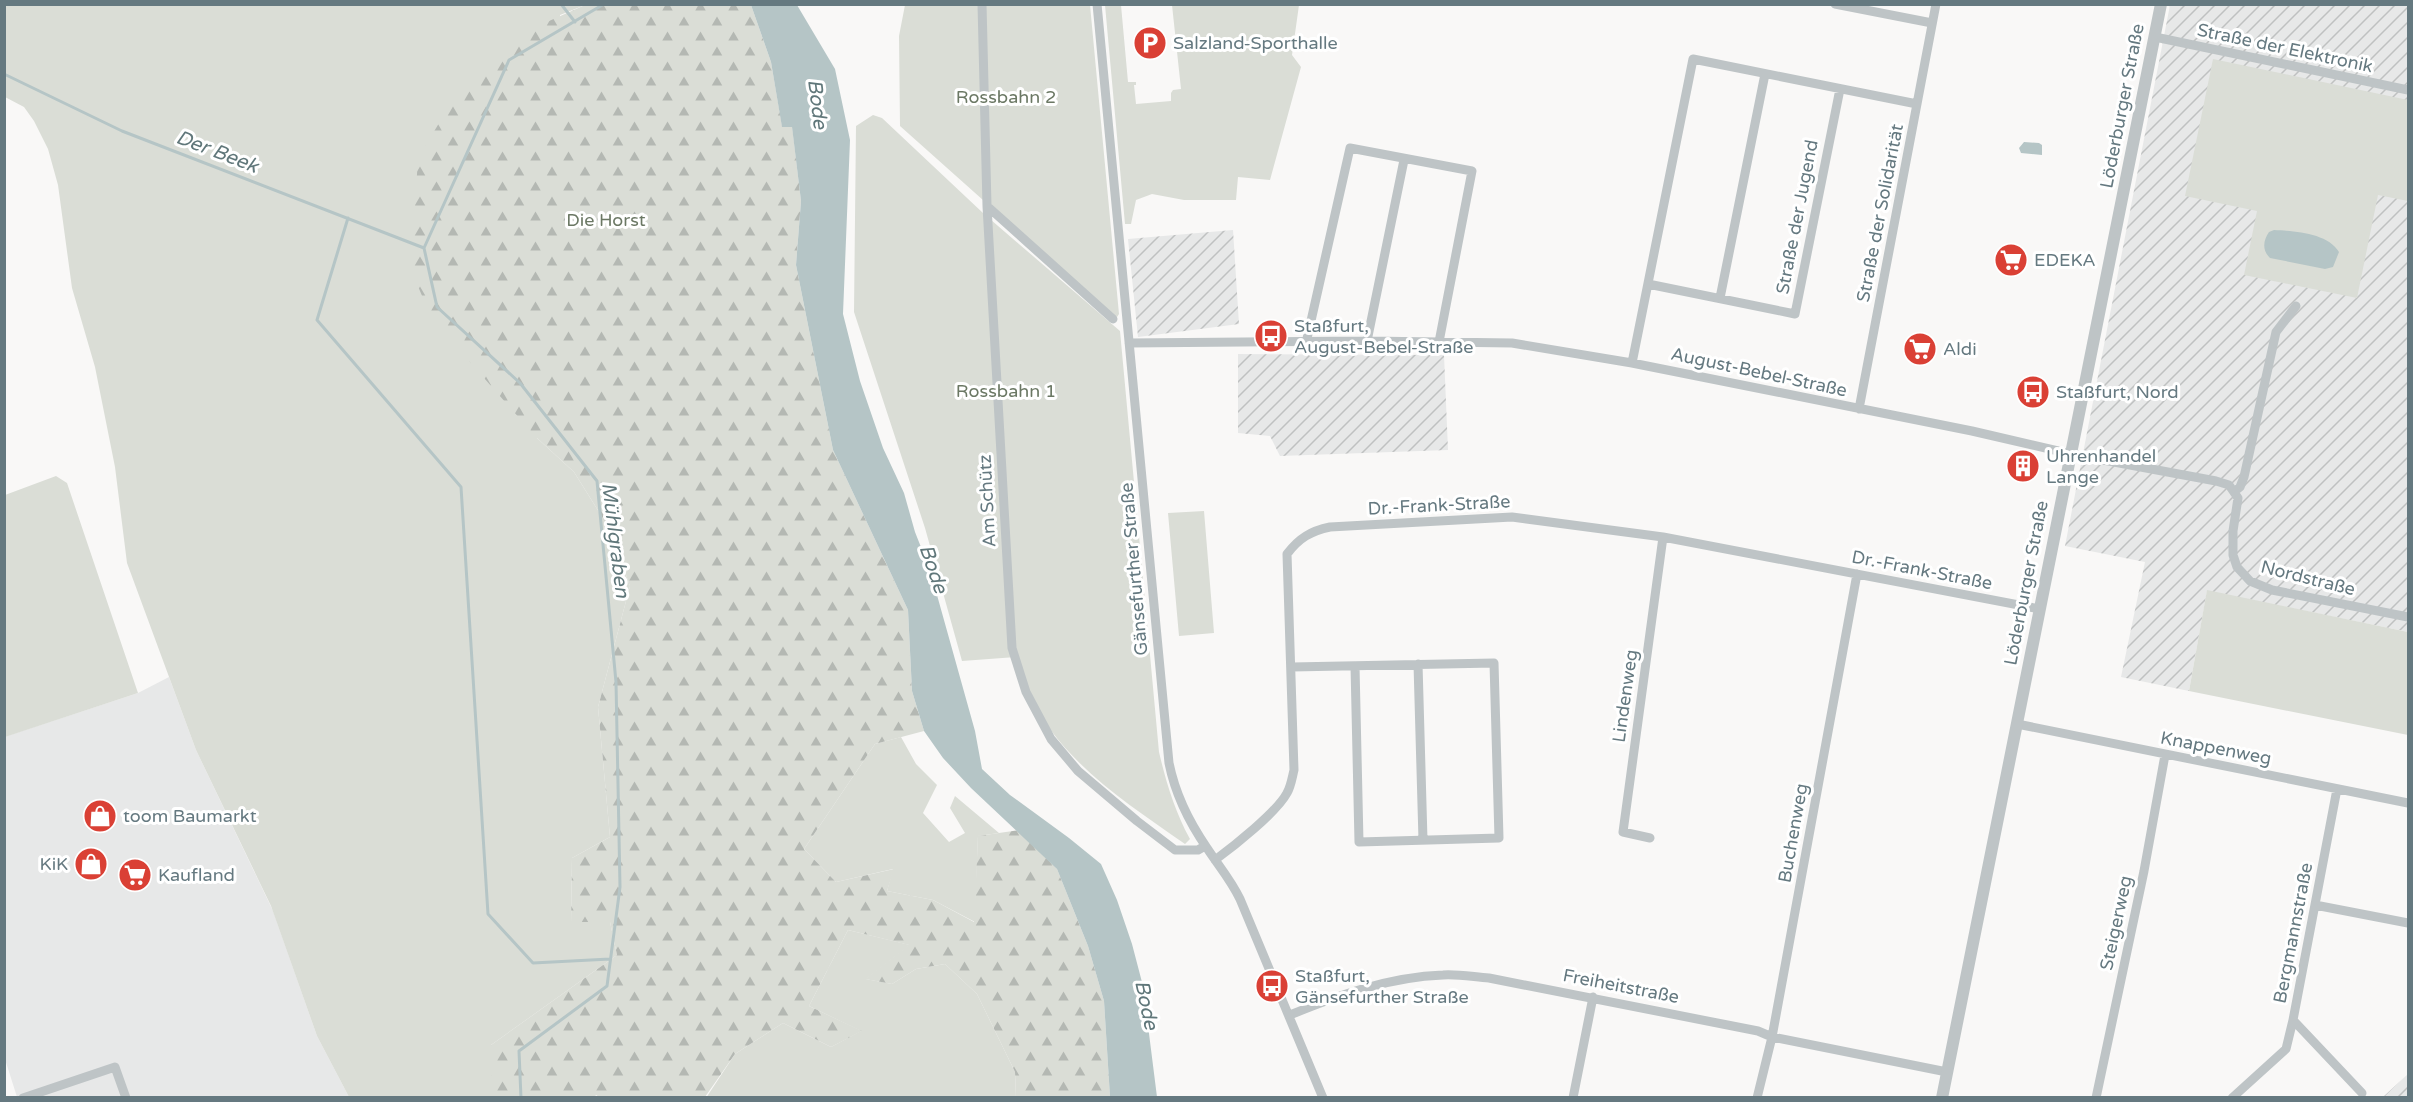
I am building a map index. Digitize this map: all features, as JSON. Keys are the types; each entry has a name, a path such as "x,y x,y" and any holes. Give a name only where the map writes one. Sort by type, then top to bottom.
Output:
{"street":[{"name":"Am Schütz","path":"982,4 987,206 1012,648 1026,692 1051,739 1078,771 1175,850 1197,850 1205,846"},
{"name":"Gänsefurther Straße","path":"1096,4 1168,756 1179,798 1205,846 1240,899 1323,1098"},
{"path":"1835,4 1932,23"},
{"name":"Straße der Solidarität","path":"1859,410 1936,4"},
{"name":"Löderburger Straße","path":"1942,1098 2161,4"},
{"name":"Straße der Elektronik","path":"2154,37 2409,90"},
{"path":"1632,363 1693,59 1917,104"},
{"path":"1720,298 1766,74"},
{"name":"Straße der Jugend","path":"1648,284 1795,314 1840,89"},
{"path":"1306,343 1350,148 1472,171 1439,342"},
{"path":"1367,341 1404,160"},
{"path":"987,206 1113,319"},
{"path":"2071,454 2216,481 2229,485 2235,491 2240,487 2244,477 2276,332 2296,306"},
{"name":"August-Bebel-Straße","path":"1129,343 1367,341 1512,343 1632,363 1972,431 2071,454"},
{"name":"Nordstraße","path":"2235,491 2238,507 2233,531 2233,555 2237,567 2250,581 2272,590 2409,617"},
{"name":"Dr.-Frank-Straße","path":"1215,860 1276,807 1288,792 1294,770 1287,554 1295,543 1316,530 1330,527 1512,517 1663,537 2040,609"},
{"name":"Lindenweg","path":"1650,838 1623,832 1663,537"},
{"name":"Buchenweg","path":"1757,1098 1772,1037 1857,574"},
{"path":"1292,668 1355,666 1418,664 1494,663 1499,838 1359,842 1355,666"},
{"path":"1418,664 1423,840"},
{"name":"Knappenweg","path":"2017,724 2409,803"},
{"name":"Steigerweg","path":"2096,1098 2166,755"},
{"name":"Bergmannstraße","path":"2337,789 2293,1020 2362,1093"},
{"path":"2315,905 2409,923"},
{"name":"Freiheitstraße","path":"1290,1015 1337,996 1389,981 1444,975 1489,978 1593,997 1758,1031 1772,1037 1947,1072"},
{"path":"1573,1098 1593,997"},
{"path":"2232,1098 2286,1049 2293,1020"},
{"path":"23,1098 115,1067 126,1098"}],"shaded area":[{"path":"2170,5 2408,5 2408,632 2207,591 2189,691 2121,677 2145,562 2065,546"},
{"path":"1233,230 1239,324 1138,337 1128,239"},
{"path":"1238,354 1444,355 1448,450 1280,456 1270,436 1238,433"},
{"path":"169,677 196,750 273,911 317,1036 349,1097 17,1097 4,1056 4,737 138,693"},
{"path":"2408,1074 2408,1097 2383,1097"}],"green space":[{"path":"5,5 585,5 560,15 537,438 574,472 609,528 630,586 598,707 610,837 572,858 571,921 610,922 617,955 491,1045 491,1097 349,1097 317,1036 271,906 196,750 127,563 115,467 95,367 72,288 58,185 48,149 34,121 24,107 5,97"},
{"name":"Die Horst","path":"585,5 751,5 771,62 782,126 792,126 801,201 796,265 833,450 908,610 912,691 924,731 875,744 804,849 836,882 894,869 887,891 933,900 974,922 978,836 1019,830 1057,869 1088,946 1104,1001 1110,1097 1016,1097 1015,1072 977,994 945,964 916,969 892,984 865,979 909,945 848,930 809,1006 862,1031 831,1047 783,1023 735,1054 705,1097 601,1098 596,1095 594,1098 491,1097 491,1045 617,955 610,922 571,922 572,858 610,837 598,707 630,586 609,528 574,472 537,438 432,319 411,270 418,158 456,95 511,38"},
{"name":"Rossbahn 2","path":"905,5 1090,5 1119,314 1117,317 1113,316 900,126 899,36"},
{"path":"1105,5 1121,5 1128,82 1136,82 1134,85 1136,104 1171,101 1173,90 1181,89 1172,5 1299,5 1292,55 1301,67 1270,180 1238,177 1236,200 1184,200 1152,194 1136,200 1131,224 1125,224"},
{"path":"2213,59 2408,100 2408,201 2378,195 2357,298 2244,275 2257,211 2185,196"},
{"name":"Rossbahn 1","path":"873,115 882,118 983,213 1120,331 1159,752 1171,797 1190,839 1185,844 1117,796 1076,759 1041,717 1026,688 1016,657 962,661 925,528 854,312 856,126"},
{"path":"56,476 67,483 138,693 5,737 5,495"},
{"path":"1204,511 1214,633 1179,636 1168,513"},
{"path":"2207,590 2408,632 2408,735 2189,691"},
{"path":"901,737 916,764 937,785 923,813 949,842 965,833 950,808 955,796 999,833 978,836 975,922 933,900 887,891 893,869 836,882 804,849 875,744"},
{"path":"848,930 910,945 866,979 892,984 916,969 945,964 977,994 1015,1072 1016,1097 706,1098 735,1054 783,1023 831,1047 861,1031 809,1006"}],"water":[{"name":"Bode","path":"751,5 797,5 835,69 850,140 843,314 860,381 883,448 904,493 915,532 930,570 975,731 982,769 1010,795 1101,864 1117,900 1143,986 1157,1097 1110,1097 1104,1001 1088,946 1057,869 971,788 943,758 924,731 912,691 908,610 833,450 796,265 801,201 792,127 782,127 771,62"},
{"path":"2024,142 2042,145 2042,155 2021,153 2019,148"},
{"path":"2274,230 2310,234 2327,241 2339,252 2333,267 2325,269 2270,258 2265,249 2265,242 2269,232"}],"waterway":[{"path":"561,4 575,22"},
{"name":"Mühlgraben","path":"521,1098 519,1051 607,986 620,887 616,682 597,481 520,383 437,307 424,248 509,60 604,4"},
{"name":"Der Beek","path":"4,74 122,131 424,248"},
{"path":"348,218 317,320 461,487 488,914 533,963 610,959"}],"place":[{"name":"Salzland-Sporthalle","path":"1150,43"},
{"name":"EDEKA","path":"2011,260"},
{"name":"Staßfurt, August-Bebel-Straße","path":"1271,336"},
{"name":"Aldi","path":"1920,349"},
{"name":"Staßfurt, Nord","path":"2033,392"},
{"name":"Uhrenhandel Lange","path":"2023,466"},
{"name":"toom Baumarkt","path":"100,816"},
{"name":"KiK","path":"91,864"},
{"name":"Kaufland","path":"135,875"},
{"name":"Staßfurt, Gänsefurther Straße","path":"1272,986"}]}
